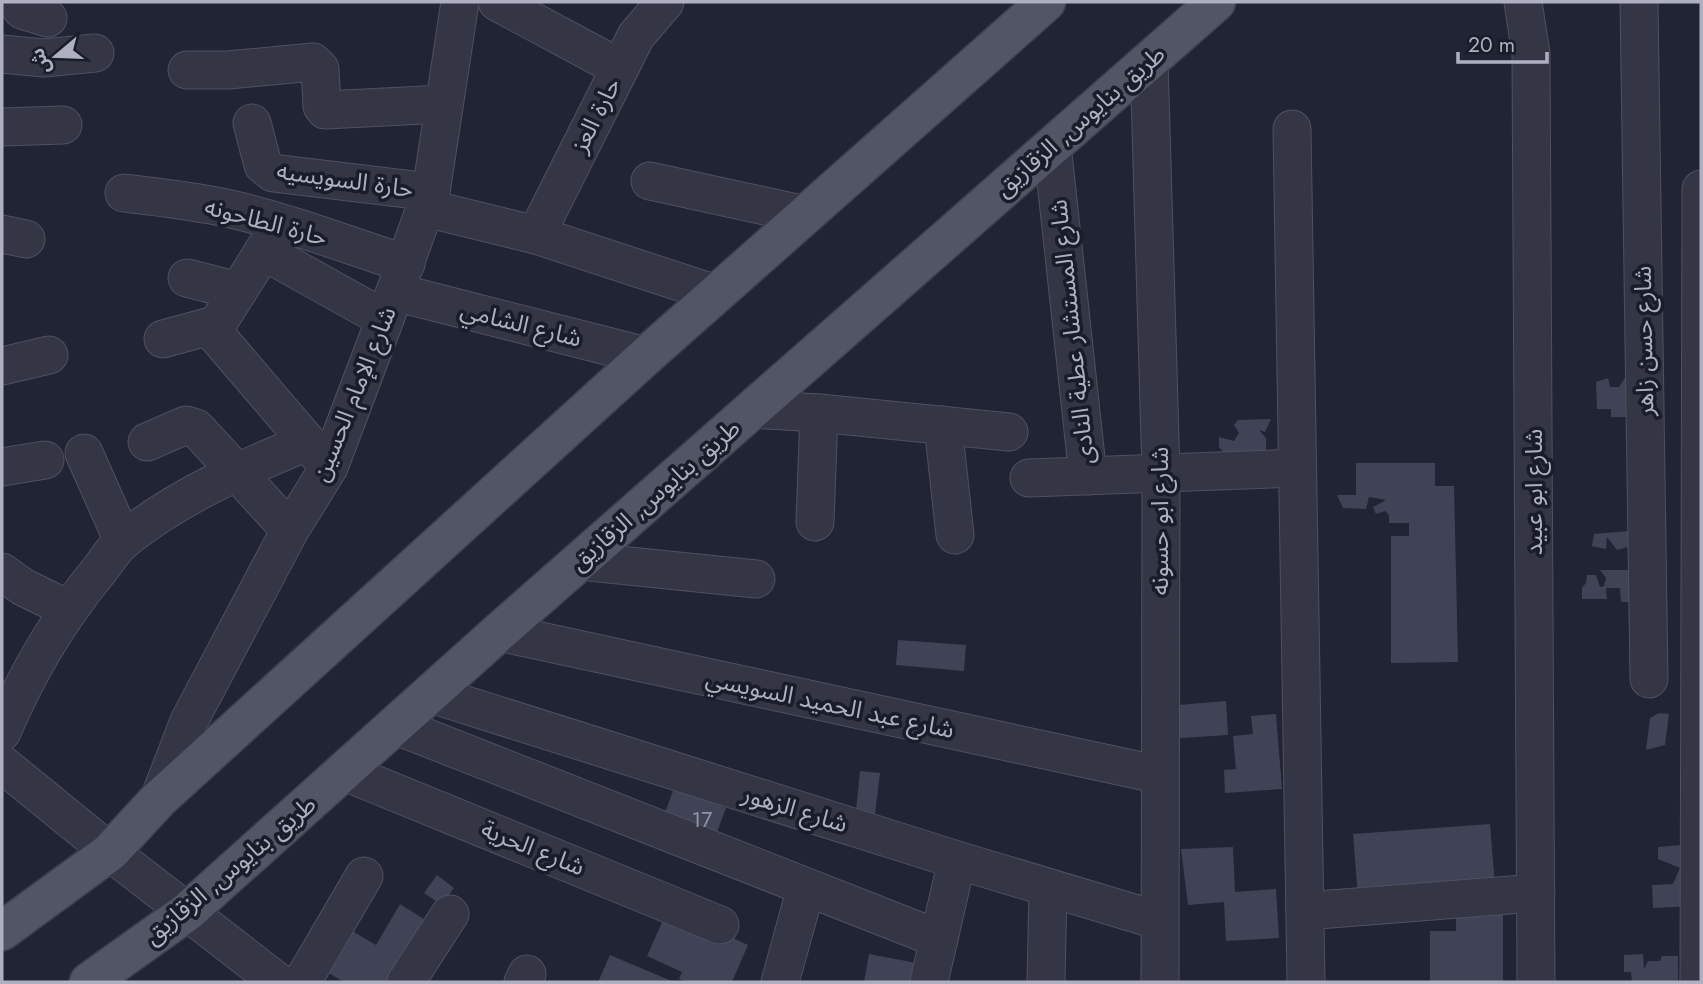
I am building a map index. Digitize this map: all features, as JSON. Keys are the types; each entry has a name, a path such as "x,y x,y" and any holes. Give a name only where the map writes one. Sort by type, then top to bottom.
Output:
{"main road":[{"path":"2,931 110,852 159,799 646,356 1046,2"},
{"name":"طريق بنايوس, الزقازيق","path":"89,982 187,912 499,632 1216,2"}],"street":[{"name":"شارع الإمام الحسين","path":"159,799 189,721 289,530 318,455 396,292 428,200 460,2"},
{"path":"497,2 620,68"},
{"name":"شارع ابو عبيد","path":"1523,2 1531,54 1536,982"},
{"name":"شارع حسن زاهر","path":"1639,2 1649,679"},
{"name":"حارة العز","path":"536,235 636,36 658,4"},
{"path":"2,54 44,58 95,53"},
{"name":"شارع ابو حسونه","path":"1149,60 1161,473 1160,982"},
{"path":"187,70 228,70 313,62 320,69 322,106 325,110 444,104"},
{"name":"حارة السويسيه","path":"252,123 263,165 273,173 428,200 716,294"},
{"path":"2,127 63,125"},
{"path":"1292,129 1306,982"},
{"name":"شارع المستشار عطية النادى","path":"1052,145 1088,476"},
{"path":"650,181 806,215"},
{"path":"1699,982 1701,189"},
{"name":"حارة الطاحونه","path":"124,194 203,204 396,292"},
{"path":"213,331 272,237 396,292"},
{"path":"1642,253 1701,247"},
{"path":"187,278 239,291"},
{"name":"شارع الشامي","path":"396,292 646,356"},
{"path":"2,732 23,684 68,609 123,541 177,504 236,471 318,455 213,331 206,327 163,339"},
{"path":"2,366 49,355"},
{"path":"752,409 1009,432"},
{"path":"815,522 819,413"},
{"path":"146,442 186,425 196,428 289,530"},
{"path":"943,425 955,535"},
{"path":"84,453 123,541"},
{"path":"2,467 45,460"},
{"path":"1029,478 1297,468"},
{"path":"580,561 756,579"},
{"path":"2,572 23,587 68,609"},
{"name":"شارع عبد الحميد السويسي","path":"499,632 1160,775"},
{"name":"شارع الزهور","path":"431,694 957,860 1160,921"},
{"path":"397,726 939,940"},
{"path":"2,764 110,852 278,982"},
{"name":"شارع الحرية","path":"345,772 720,925"},
{"path":"929,982 957,860"},
{"path":"302,982 364,876"},
{"path":"780,982 806,888"},
{"path":"1046,982 1048,888"},
{"path":"1305,911 1536,893"},
{"path":"407,982 450,914"}],"building":[{"path":"1626,376 1639,376 1640,417 1611,417 1611,409 1597,409 1596,382 1608,378 1610,387 1619,387"},
{"path":"1271,419 1265,432 1259,430 1266,438 1266,455 1226,455 1219,447 1219,437 1234,441 1239,433 1234,425 1238,420"},
{"path":"1356,463 1435,463 1435,486 1454,486 1458,662 1391,663 1391,536 1409,536 1409,523 1389,523 1389,515 1385,511 1376,514 1373,507 1386,500 1369,497 1366,509 1343,508 1337,495 1356,495"},
{"path":"1629,531 1628,539 1632,546 1617,550 1607,537 1606,549 1592,546 1594,534"},
{"path":"1600,570 1632,570 1632,602 1621,602 1620,588 1606,588 1607,599 1582,599 1582,588 1587,575 1596,575 1600,587 1604,586 1606,578"},
{"path":"898,640 966,645 964,671 896,665"},
{"path":"1226,701 1228,735 1180,738 1178,705"},
{"path":"1659,713 1669,714 1665,745 1646,750 1650,718"},
{"path":"1276,714 1282,789 1225,793 1224,770 1236,769 1233,736 1253,734 1251,716"},
{"path":"860,771 880,773 874,823 855,820"},
{"path":"674,788 726,808 712,845 660,826"},
{"path":"1490,824 1495,886 1358,897 1353,834"},
{"path":"1692,844 1696,906 1653,908 1652,885 1673,884 1680,868 1658,859 1658,847"},
{"path":"1233,847 1235,892 1276,889 1279,938 1226,941 1224,902 1188,905 1181,849"},
{"path":"437,875 454,888 442,905 424,893"},
{"path":"400,904 432,924 398,982 344,982 322,969 347,928 376,945"},
{"path":"668,909 748,945 732,982 687,982 679,979 682,972 647,956"},
{"path":"1456,912 1503,913 1503,982 1430,982 1430,931 1456,931"},
{"path":"869,954 922,964 918,982 864,982"},
{"path":"1643,954 1644,969 1648,961 1660,961 1662,956 1678,956 1678,982 1632,982 1631,972 1624,972 1624,955"},
{"path":"610,955 674,982 598,982"}]}
